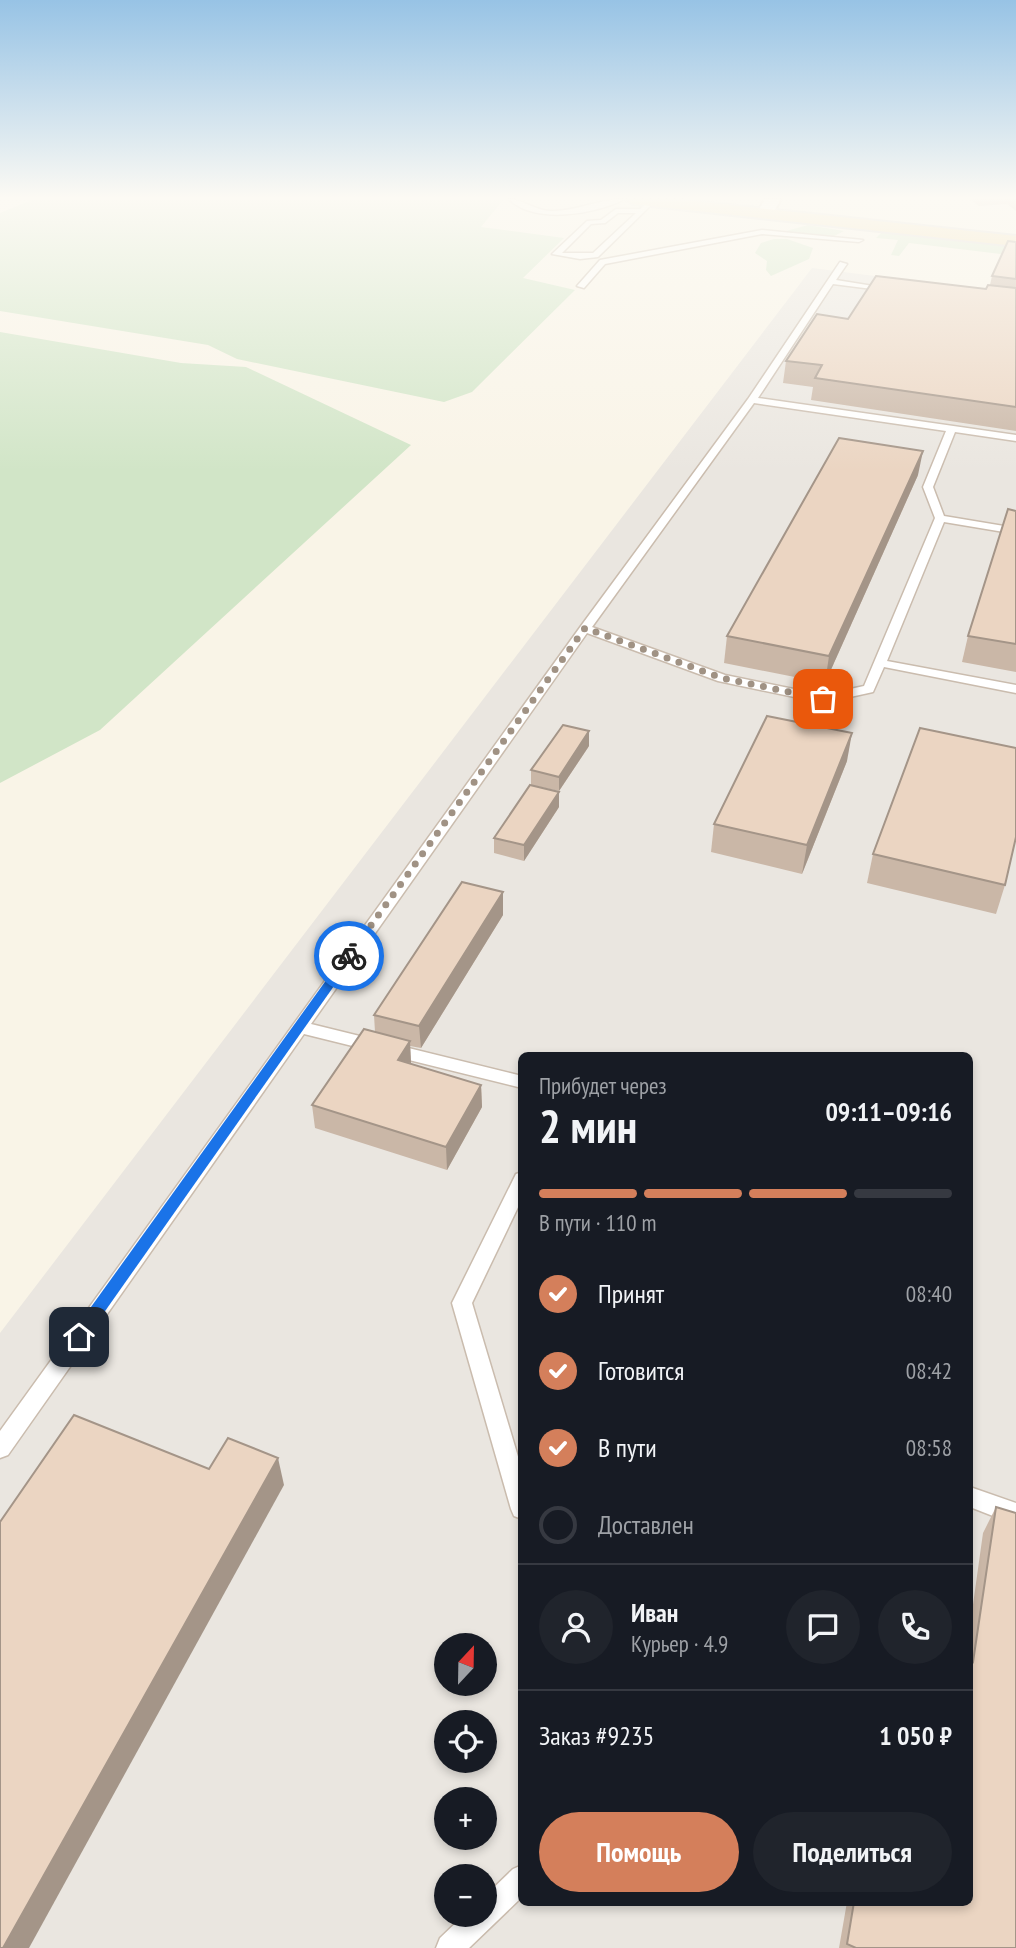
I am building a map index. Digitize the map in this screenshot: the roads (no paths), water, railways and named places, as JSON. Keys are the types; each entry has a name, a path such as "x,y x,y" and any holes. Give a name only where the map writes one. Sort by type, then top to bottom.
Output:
{"lane":[{"path":"0,1448 585,628 752,400 827,290"},
{"path":"752,400 1016,438"},
{"path":"585,628 722,678 823,699 869,689 940,518 928,487 951,429"},
{"path":"940,518 1016,531"},
{"path":"880,663 1016,689"},
{"path":"299,1027 518,1081"},
{"path":"518,1188 462,1303 518,1495"},
{"path":"973,1498 1016,1514"},
{"path":"497,1902 518,1882"},
{"path":"450,1948 471,1927"}]}
